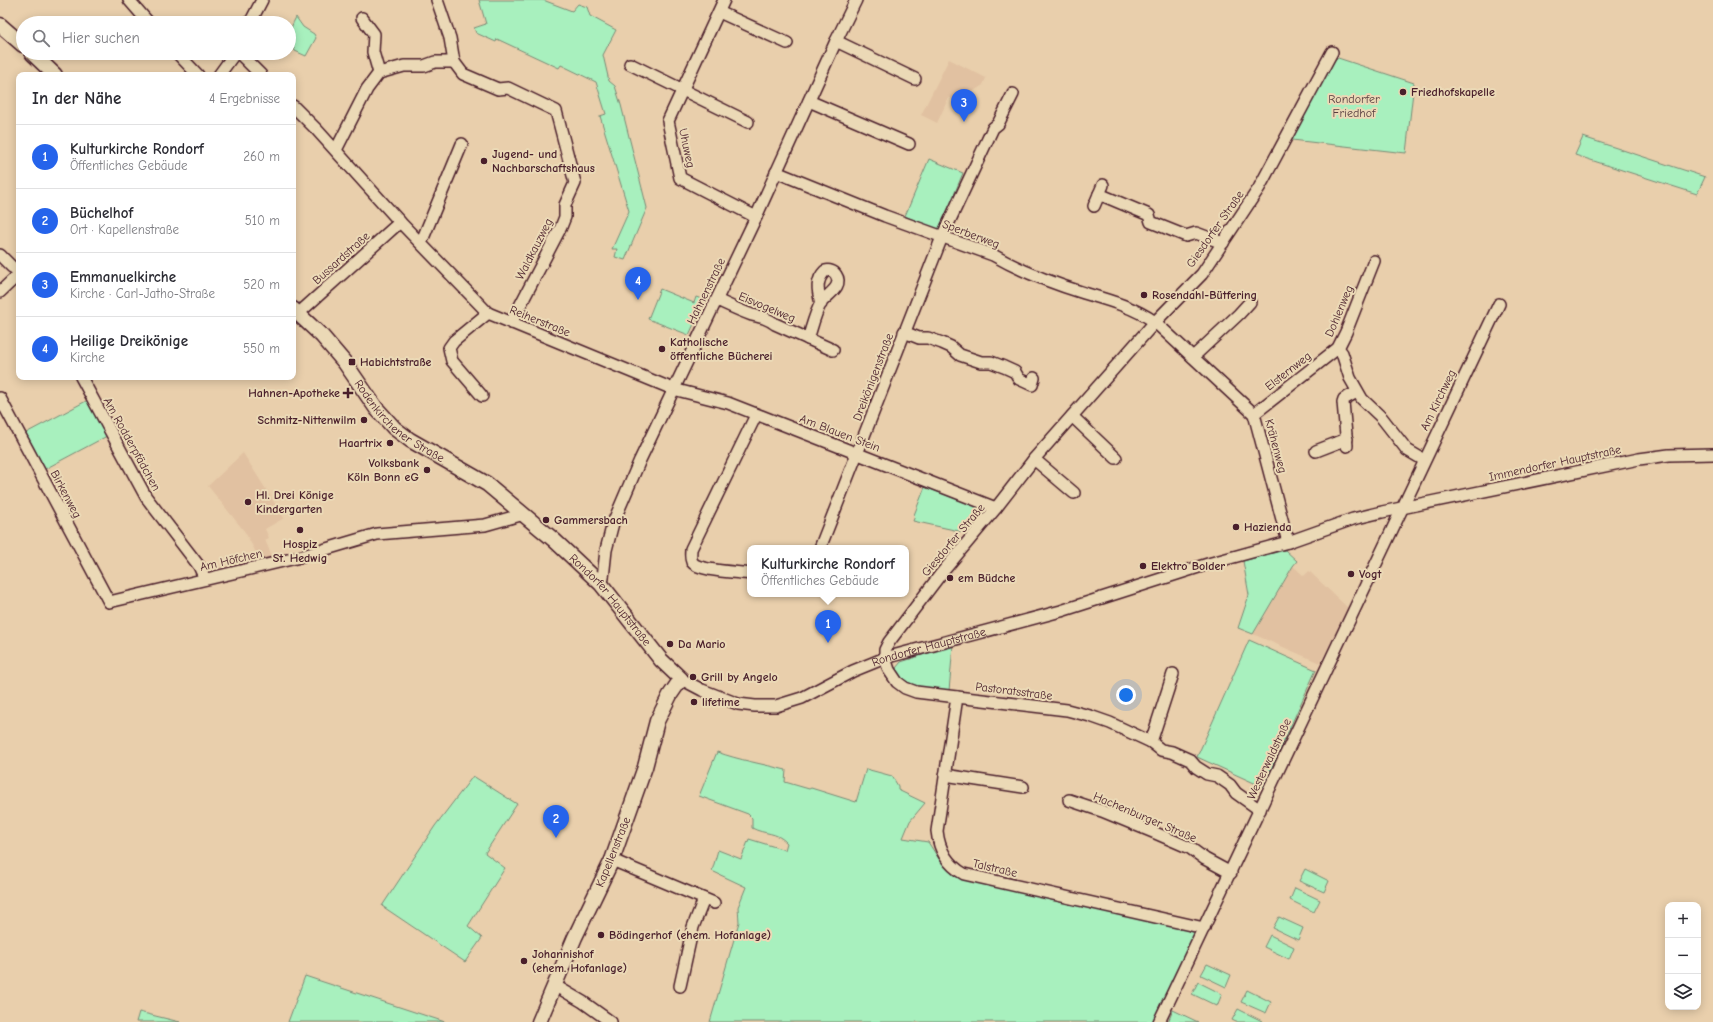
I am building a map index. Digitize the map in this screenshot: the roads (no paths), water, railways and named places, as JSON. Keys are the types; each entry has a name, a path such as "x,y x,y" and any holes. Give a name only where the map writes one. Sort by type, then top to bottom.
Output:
{"main road":[{"path":"0,25 16,39"},
{"path":"39,60 52,72"},
{"name":"Rodenkirchener Straße","path":"296,311 336,352 376,408 394,428 410,440 487,484 524,514"},
{"name":"Rondorfer Hauptstraße","path":"524,514 601,584 661,660 681,680"},
{"name":"Kapellenstraße","path":"539,1022 554,985 612,860 645,767 657,721 670,695 681,680"}],"street":[{"path":"129,0 144,16"},
{"path":"254,16 262,0"},
{"path":"336,150 367,89 379,73 404,66 418,67 435,62 454,62 450,38 437,0"},
{"name":"Uhuweg","path":"724,0 668,121 680,178 756,217"},
{"name":"Hahnenstraße","path":"601,584 606,550 613,523 673,389 717,300 856,0"},
{"path":"719,12 788,43"},
{"path":"362,18 374,34 373,52 379,73"},
{"path":"836,41 915,79"},
{"name":"Giesdorfer Straße","path":"885,658 885,650 889,642 940,575 996,508 1034,459 1155,322 1202,274 1259,188 1332,52"},
{"path":"184,60 195,72"},
{"path":"221,72 230,60"},
{"path":"246,60 258,72"},
{"name":"Waldkauzweg","path":"454,62 463,74 498,89 508,88 556,111 575,183 565,204 565,217 561,227 511,323"},
{"path":"630,64 748,122"},
{"name":"Dreikönigenstraße","path":"821,545 942,237 993,128 998,124 1013,94"},
{"path":"809,101 909,144"},
{"name":"Reiherstraße","path":"296,109 336,150 400,222 488,313 673,389"},
{"path":"421,243 462,144"},
{"name":"Sperberweg","path":"776,172 942,237 954,239 986,252 1007,263 1077,290 1145,314 1155,322"},
{"path":"1094,206 1101,189 1149,215 1151,222 1186,236 1196,233 1223,243"},
{"name":"Bussardstraße","path":"296,311 400,222"},
{"path":"0,255 16,270"},
{"name":"Dohlenweg","path":"1374,261 1346,332 1338,348 1342,353 1350,378 1357,392 1382,418 1407,450 1424,460"},
{"path":"0,292 16,276"},
{"name":"Eisvogelweg","path":"717,300 752,315 769,320 833,350"},
{"path":"1193,357 1250,302"},
{"path":"808,339 821,304"},
{"name":"Am Kirchweg","path":"1403,508 1424,460 1499,304"},
{"path":"482,396 452,361 449,348 488,313"},
{"name":"Krähenweg","path":"1155,322 1254,414 1288,542"},
{"path":"904,332 919,338 928,338 942,343 951,347 960,355 971,359 981,362 991,362 1004,367 1015,372 1019,379 1032,384 1034,378"},
{"name":"Elsternweg","path":"1254,414 1338,348"},
{"name":"Am Rodderpfädchen","path":"83,380 146,497 199,566 206,580"},
{"name":"Am Blauen Stein","path":"673,389 728,403 996,508"},
{"path":"1316,451 1347,443 1343,402 1344,399 1357,392"},
{"name":"Birkenweg","path":"0,398 109,602"},
{"path":"747,574 700,568 692,561 691,549 756,415"},
{"path":"1072,416 1116,458"},
{"name":"Immendorfer Hauptstraße","path":"1403,508 1639,459 1669,455 1713,454"},
{"path":"1034,459 1074,493"},
{"name":"Rondorfer Hauptstraße","path":"681,680 738,704 776,706 802,698 853,671 885,658 1061,611 1208,564 1288,542 1353,519 1403,508"},
{"name":"Westerwaldstraße","path":"1159,1022 1403,508"},
{"name":"Am Höfchen","path":"109,602 296,558 377,534 485,525 524,514"},
{"path":"1347,600 1356,608"},
{"name":"Pastoratsstraße","path":"885,658 889,670 897,682 905,688 916,692 1067,710 1110,723 1151,742 1161,750 1172,752 1190,760 1196,767 1207,774 1217,776 1230,785 1236,793 1260,810"},
{"path":"1151,742 1173,674"},
{"name":"Talstraße","path":"957,697 937,831 938,842 946,858 958,870 964,874 1204,928"},
{"path":"945,775 1023,787"},
{"name":"Hachenburger Straße","path":"1069,800 1102,811 1160,834 1190,848 1205,859 1231,873"},
{"path":"612,860 709,901 693,927 680,986"},
{"path":"554,985 611,1022"}],"place":[{"name":"Friedhofskapelle","path":"1403,92"},
{"name":"Emmanuelkirche","path":"964,122"},
{"name":"Jugend- und Nachbarschaftshaus","path":"484,161"},
{"name":"Rosendahl-Bütfering","path":"1144,295"},
{"name":"Heilige Dreikönige","path":"638,300"},
{"name":"Katholische öffentliche Bücherei","path":"662,349"},
{"name":"Habichtstraße","path":"352,362"},
{"name":"Hahnen-Apotheke","path":"348,393"},
{"name":"Schmitz-Nittenwilm","path":"364,420"},
{"name":"Haartrix","path":"390,443"},
{"name":"Volksbank Köln Bonn eG","path":"427,470"},
{"name":"Hl. Drei Könige Kindergarten","path":"248,502"},
{"name":"Gammersbach","path":"546,520"},
{"name":"Hazienda","path":"1236,527"},
{"name":"Hospiz St. Hedwig","path":"300,530"},
{"name":"Elektro Bolder","path":"1143,566"},
{"name":"Vogt","path":"1351,574"},
{"name":"em Büdche","path":"950,578"},
{"name":"Kulturkirche Rondorf","path":"828,643"},
{"name":"Da Mario","path":"670,644"},
{"name":"Grill by Angelo","path":"693,677"},
{"name":"lifetime","path":"694,702"},
{"name":"Büchelhof","path":"556,838"},
{"name":"Bödingerhof (ehem. Hofanlage)","path":"601,935"},
{"name":"Johannishof (ehem. Hofanlage)","path":"524,961"}],"park label":[{"name":"Rondorfer Friedhof","path":"1354,106"}]}
